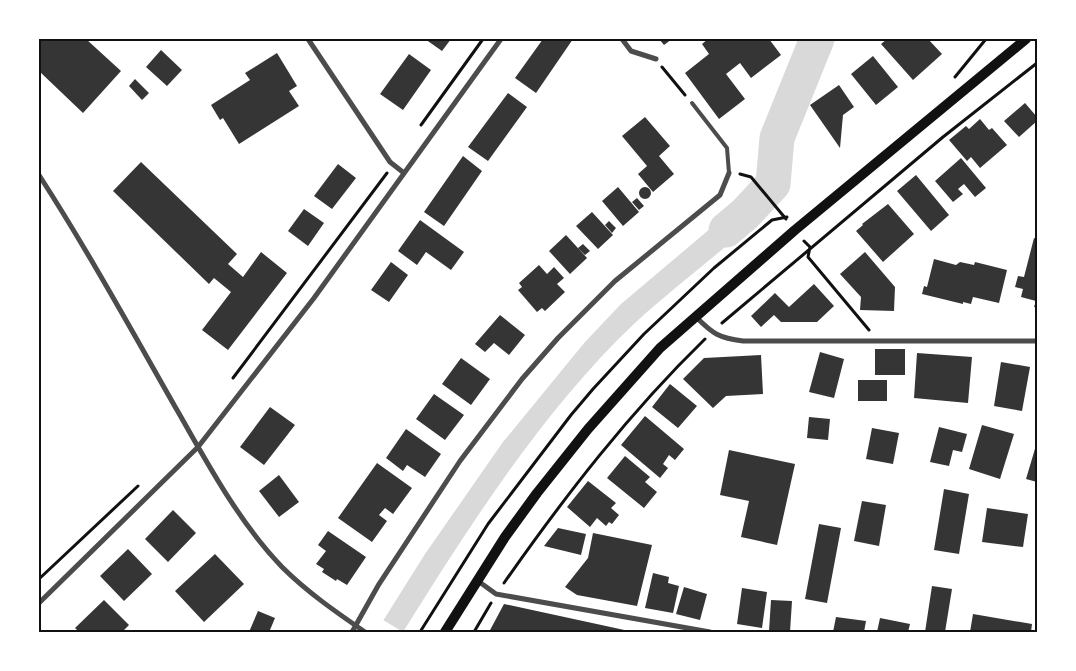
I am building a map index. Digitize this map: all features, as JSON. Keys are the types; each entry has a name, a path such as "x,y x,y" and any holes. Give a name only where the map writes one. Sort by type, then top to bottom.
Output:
{"main road":[{"path":"445,632 505,537 573,447 637,373 695,316 795,230 1026,39"}],"street":[{"path":"308,39 393,164 404,173"},
{"path":"39,603 198,448 314,298 501,39"},
{"path":"622,39 631,51 656,59"},
{"path":"352,632 374,592 460,461 522,379 558,338 615,281 720,195 730,173"},
{"path":"39,175 74,229 198,448 241,517 282,566 313,594 365,632"},
{"path":"695,316 711,332 725,339 743,341 1037,341"},
{"path":"477,581 496,594 710,632"}],"lane":[{"path":"692,103 728,148 730,173"}],"path":[{"path":"416,133 483,39"},
{"path":"656,59 692,103"},
{"path":"227,387 393,164"},
{"path":"751,177 786,218"},
{"path":"801,237 810,246 808,256 878,341"},
{"path":"39,579 143,481"},
{"path":"420,632 426,623"}],"shaded area":[{"path":"754,189 769,206 737,237 635,323 601,357 569,393 510,470 403,632 376,632 425,554 503,442 585,342 621,304 737,206"}],"pier":[{"path":"381,620 383,620 403,632 374,632"}],"building":[{"path":"39,39 86,39 121,71 83,113 39,71"},
{"path":"425,39 451,39 442,51"},
{"path":"543,39 573,39 536,93 515,78"},
{"path":"659,39 672,39 664,45"},
{"path":"708,39 769,39 781,55 751,78 740,63 726,74 745,99 719,119 685,73 709,54 702,44"},
{"path":"887,39 928,39 942,54 913,80 881,44"},
{"path":"161,50 182,70 167,86 146,67"},
{"path":"277,53 297,86 289,91 299,106 239,144 223,118 220,120 211,105 250,80 245,73"},
{"path":"409,54 431,70 403,110 380,94"},
{"path":"873,56 898,87 876,105 851,74"},
{"path":"135,79 149,93 142,100 129,86"},
{"path":"839,85 854,107 843,115 840,148 810,105"},
{"path":"508,93 527,107 488,161 468,147"},
{"path":"1025,103 1037,117 1037,121 1019,137 1004,121"},
{"path":"645,117 670,146 659,156 674,174 653,192 638,174 647,166 622,136"},
{"path":"980,119 989,130 992,128 1007,145 980,168 971,157 967,161 949,140 966,126 969,129"},
{"path":"463,156 482,171 444,226 424,212"},
{"path":"961,158 986,188 975,197 964,184 958,189 963,194 953,202 935,181"},
{"path":"141,162 237,254 228,264 243,277 261,252 287,273 228,350 202,330 231,292 214,278 209,284 113,191"},
{"path":"338,164 356,178 332,209 314,196"},
{"path":"916,175 949,215 931,231 897,191"},
{"path":"618,187 639,212 623,226 602,201"},
{"path":"643,187 647,187 651,193 647,199 643,199 639,195 639,191"},
{"path":"637,198 644,206 639,210 632,202"},
{"path":"888,204 914,234 883,262 856,231"},
{"path":"304,209 324,223 308,246 288,231"},
{"path":"592,212 613,235 598,249 576,226"},
{"path":"420,220 464,252 451,270 426,252 417,265 398,251"},
{"path":"609,221 616,228 612,233 605,225"},
{"path":"566,235 587,258 570,274 549,251"},
{"path":"1034,238 1037,239 1037,307 1034,307 1036,301 1021,297 1023,289 1015,287 1018,276 1024,277"},
{"path":"583,244 590,251 585,255 578,248"},
{"path":"865,252 895,287 894,311 860,310 861,297 840,274"},
{"path":"934,259 956,265 960,262 974,265 975,262 1007,270 999,303 973,297 971,304 963,302 963,304 922,294 924,286 927,287"},
{"path":"391,262 408,275 389,302 371,290"},
{"path":"539,265 547,274 554,267 564,278 557,284 565,292 545,311 542,308 537,312 518,290 522,287 519,283"},
{"path":"814,284 834,306 817,322 781,322 774,315 761,327 751,316 775,293 789,307"},
{"path":"500,315 525,335 509,355 494,343 485,352 475,344"},
{"path":"875,349 905,349 905,375 875,375"},
{"path":"820,352 844,359 834,398 809,392"},
{"path":"917,353 972,357 968,403 914,398"},
{"path":"761,355 763,394 726,396 713,408 683,379 704,358"},
{"path":"461,358 490,379 471,405 442,384"},
{"path":"1001,362 1030,367 1022,411 994,406"},
{"path":"858,380 887,380 887,401 858,401"},
{"path":"670,384 697,406 678,428 652,407"},
{"path":"434,394 464,415 445,440 416,419"},
{"path":"270,407 295,425 264,465 240,447"},
{"path":"645,416 684,449 675,460 669,455 663,464 668,468 660,478 621,445"},
{"path":"809,417 830,419 828,440 807,438"},
{"path":"982,425 1014,434 1000,479 969,469"},
{"path":"939,427 967,434 962,452 953,450 949,466 930,462"},
{"path":"872,428 899,433 893,464 866,459"},
{"path":"406,429 441,454 425,477 407,465 403,471 386,458"},
{"path":"1037,442 1037,482 1026,479"},
{"path":"729,450 795,464 777,545 741,537 749,501 720,495"},
{"path":"625,456 650,477 645,482 657,492 644,508 607,478"},
{"path":"377,463 412,488 393,514 385,508 379,515 387,521 372,542 338,518"},
{"path":"279,475 299,502 279,517 259,491"},
{"path":"588,481 616,503 611,508 619,515 612,524 609,522 606,526 597,518 590,527 567,507"},
{"path":"944,489 969,494 959,554 934,550"},
{"path":"862,501 886,505 879,546 854,541"},
{"path":"987,508 1028,514 1023,547 982,542"},
{"path":"173,510 196,533 168,562 145,539"},
{"path":"819,524 841,528 827,603 805,599"},
{"path":"558,528 586,534 581,555 544,546"},
{"path":"328,531 366,557 347,585 337,579 336,581 322,572 324,569 316,564 326,551 318,545"},
{"path":"593,533 652,545 637,606 577,595 565,587 588,558"},
{"path":"128,549 152,574 124,601 100,576"},
{"path":"215,554 244,584 204,622 175,591"},
{"path":"653,573 669,577 668,583 679,586 673,613 645,608"},
{"path":"932,586 952,589 945,632 925,632"},
{"path":"684,587 707,594 700,620 676,614"},
{"path":"742,588 767,592 762,628 737,624"},
{"path":"104,600 129,625 122,632 79,632 75,628"},
{"path":"771,600 792,601 790,632 769,631"},
{"path":"504,604 629,631 629,632 489,632"},
{"path":"258,611 275,618 270,630 276,632 249,632"},
{"path":"973,614 1032,624 1031,632 970,632"},
{"path":"836,617 866,621 864,632 833,632"},
{"path":"880,618 910,624 908,632 877,632"}],"waterway":[{"path":"726,230 745,214 773,184 777,138 817,39"}]}
